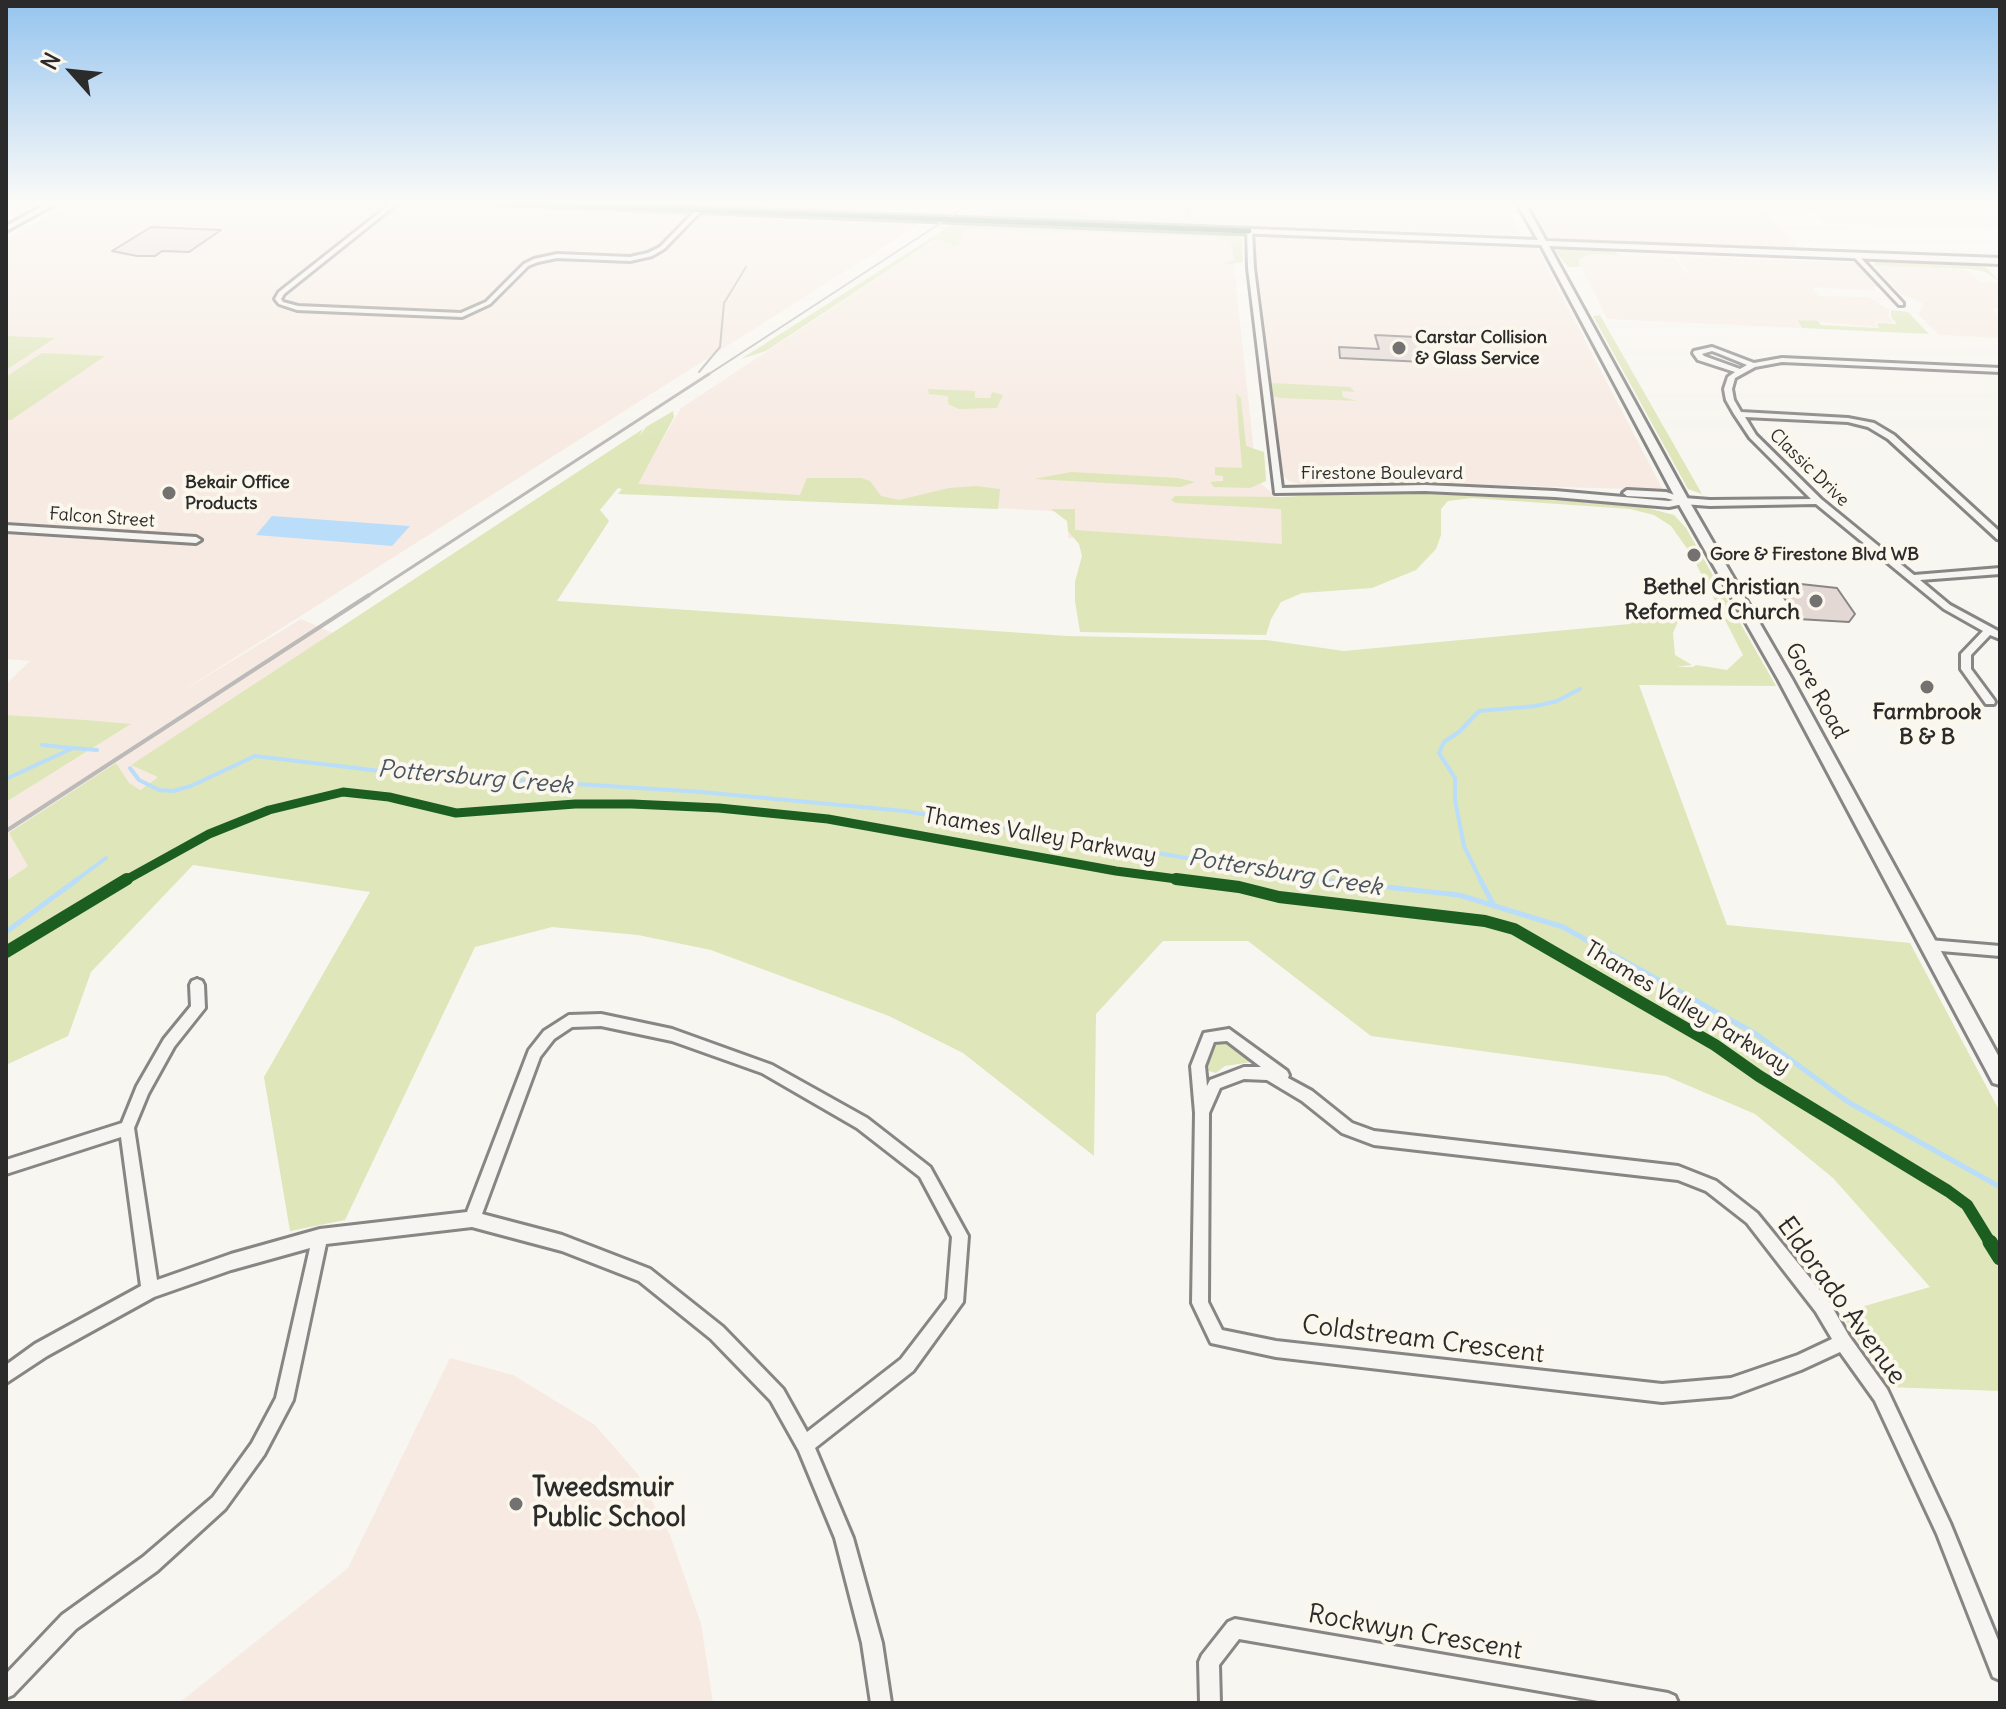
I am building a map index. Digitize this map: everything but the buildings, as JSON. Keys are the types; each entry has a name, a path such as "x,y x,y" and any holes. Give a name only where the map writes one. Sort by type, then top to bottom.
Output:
{"main road":[{"name":"Gore Road","path":"1565,282 2000,1077"}],"street":[{"path":"295,282 281,293 278,299 281,303 297,308 462,315 488,303 509,282"},
{"name":"Firestone Boulevard","path":"1253,282 1278,491 1425,488 1555,494 1669,504 1683,501 1755,504 1818,501"},
{"path":"1880,282 1901,304"},
{"path":"1753,365 1712,349 1697,353 1701,358 1741,372 1753,365 1795,360 2000,370"},
{"name":"Classic Drive","path":"1741,372 1732,377 1728,389 1738,414 1770,456 1818,501 1947,607 2000,636"},
{"path":"1738,414 1848,420 1871,425 1891,437 2000,537"},
{"name":"Falcon Street","path":"6,528 196,540"},
{"path":"1910,578 2000,571"},
{"path":"1988,631 1966,654 1966,669 1990,702"},
{"path":"1929,945 2000,951"},
{"path":"150,1290 127,1128 142,1091 169,1043 198,1008 197,985"},
{"path":"472,1219 534,1054 549,1035 569,1021 601,1020 672,1035 767,1069 862,1123 925,1172 960,1236 955,1302 907,1365 805,1445"},
{"name":"Eldorado Avenue","path":"1202,1113 1198,1066 1209,1037 1229,1035 1347,1128 1374,1138 1678,1173 1711,1186 1752,1218 1822,1306 1881,1395 1944,1529 2000,1670"},
{"name":"Eldorado Avenue","path":"1202,1113 1215,1084 1244,1073 1269,1074 1307,1096"},
{"name":"Coldstream Crescent","path":"1202,1113 1200,1303 1217,1337 1276,1349 1662,1393 1731,1387 1801,1362 1843,1342"},
{"path":"6,1167 127,1128"},
{"path":"6,1375 41,1350 150,1290 231,1262 320,1237 472,1219 562,1243 644,1275 717,1333 777,1395 805,1445 844,1538 872,1643 881,1703"},
{"path":"6,1688 69,1622 150,1564 219,1503 258,1449 284,1400 320,1237"},
{"name":"Rockwyn Crescent","path":"1210,1703 1209,1662 1235,1629 1668,1703"}],"shaded area":[{"path":"6,282 829,282 171,698 301,619 335,634 285,690 6,881 6,802 130,725 6,715 6,684 30,661 6,659"},
{"path":"872,282 1236,282 1257,480 1288,507 1290,553 1068,538 1068,512 634,488 681,408"},
{"path":"1260,282 1555,282 1663,490 1423,483 1303,485 1289,481 1282,475"},
{"path":"1589,282 1876,282 1881,287 1873,287 1875,291 1812,287 1819,296 1869,297 1889,310 1889,317 1895,323 1875,322 1877,327 1796,320 1801,328 1607,319"},
{"path":"1890,282 2000,283 2000,308 1992,309 2000,317 2000,338 1939,335 1918,314 1924,304 1900,293"},
{"name":"Tweedsmuir Public School","path":"450,1358 513,1375 595,1425 637,1473 670,1535 701,1624 713,1703 179,1703 348,1568"}],"green space":[{"path":"862,282 871,282 766,351 741,359"},
{"path":"1891,310 1908,312 1929,334 1802,328 1797,320 1818,321 1821,325 1879,328 1877,323 1897,324 1891,317"},
{"path":"1600,315 1702,494 1688,489 1593,316"},
{"path":"6,336 55,338 6,370"},
{"path":"42,353 105,356 11,420 6,420 6,377"},
{"path":"1272,383 1350,387 1355,392 1342,391 1343,397 1357,401 1280,398 1273,396"},
{"path":"928,389 975,391 975,398 990,398 992,392 1003,395 997,408 959,409 948,404 948,396 929,394"},
{"path":"1236,393 1241,398 1246,446 1264,452 1266,481 1250,488 1214,487 1210,482 1223,481 1223,476 1215,475 1215,467 1242,468"},
{"path":"673,411 674,417 638,484 800,495 807,478 861,478 870,481 881,496 899,500 949,488 976,486 1000,489 998,509 618,494 622,489 618,488 600,510 609,521 557,601 1067,636 1266,640 1344,651 1630,624 1656,609 1679,619 1673,633 1675,655 1692,665 1676,667 1696,665 1727,670 1743,655 1691,554 1671,526 1654,515 1630,509 1472,498 1448,501 1441,509 1441,535 1436,549 1416,570 1372,588 1302,593 1281,602 1266,635 1080,632 1075,582 1082,556 1079,544 1068,531 1067,521 1051,509 1075,509 1075,530 1282,544 1281,509 1176,503 1171,500 1175,496 1283,497 1370,492 1481,494 1643,507 1674,515 1686,528 1776,686 1639,685 1727,925 1910,943 2000,1112 2000,1391 1887,1387 1841,1313 1930,1287 1833,1178 1755,1114 1666,1076 1371,1036 1248,941 1163,941 1096,1014 1094,1156 963,1053 889,1016 711,950 638,935 552,927 475,947 345,1220 290,1231 264,1077 370,892 193,865 91,972 68,1036 6,1065 6,881 28,866 9,833 116,763 129,783 140,790 158,777 131,765 643,429 639,437 646,427"},
{"path":"1071,472 1178,478 1195,482 1180,487 1034,479"},
{"path":"6,715 85,720 131,724 6,802"},
{"path":"1217,1041 1228,1042 1244,1051 1251,1062 1225,1066 1216,1073 1209,1071 1205,1067 1207,1048"}],"water":[{"path":"272,516 410,526 392,546 256,535"}],"waterway":[{"path":"1480,880 1464,846 1455,800 1455,778 1439,753 1444,742 1459,732 1479,711 1536,706 1557,701 1580,689"},
{"path":"42,745 71,748"},
{"name":"Pottersburg Creek","path":"6,779 73,748 97,750"},
{"name":"Pottersburg Creek","path":"130,768 139,780 159,790 173,791 191,786 255,756 389,772 701,792 904,811 1325,881"},
{"path":"75,881 106,858"},
{"path":"6,932 78,879"},
{"name":"Pottersburg Creek","path":"1313,879 1459,895 1494,906"},
{"path":"1480,880 1494,906"},
{"name":"Pottersburg Creek","path":"1494,906 1563,927 1756,1034 1848,1102 2000,1187"}],"railway":[{"path":"699,372 720,347 724,303 737,282"},
{"path":"706,376 851,282"},
{"path":"366,597 709,374"},
{"path":"6,831 369,595"}],"cycle path":[{"name":"Thames Valley Parkway","path":"6,952 98,895 209,834 269,810 343,792 389,797 456,813 575,804 632,804 719,808 828,819 1116,871 1239,887 1279,897 1485,921 1514,929 1715,1045 1759,1076 1948,1191 1967,1205 2000,1258"}],"place":[{"name":"Carstar Collision & Glass Service","path":"1399,348"},
{"name":"Bekair Office Products","path":"169,493"},
{"name":"Gore & Firestone Blvd WB","path":"1694,555"},
{"name":"Bethel Christian Reformed Church","path":"1816,601"},
{"name":"Farmbrook B & B","path":"1927,687"},
{"name":"Tweedsmuir Public School","path":"516,1504"}]}
